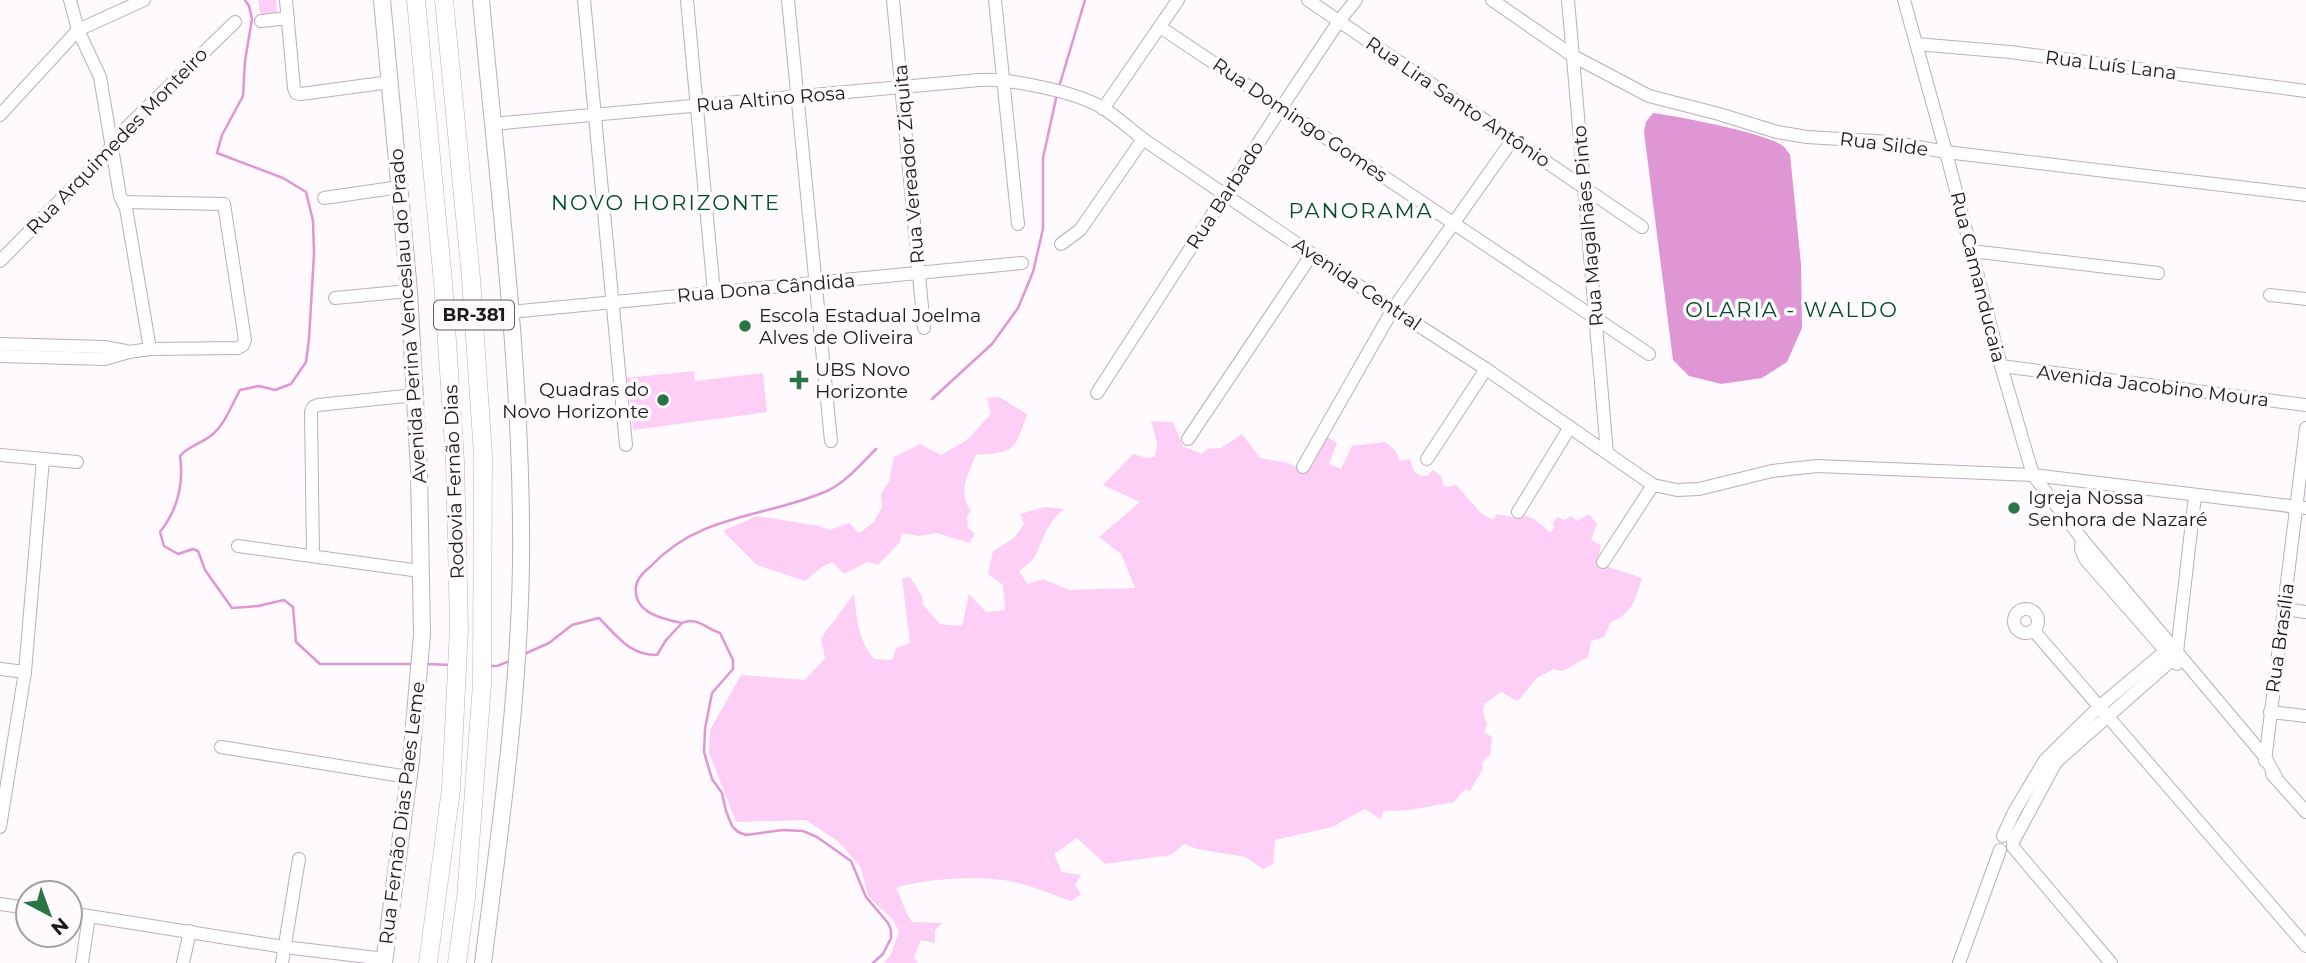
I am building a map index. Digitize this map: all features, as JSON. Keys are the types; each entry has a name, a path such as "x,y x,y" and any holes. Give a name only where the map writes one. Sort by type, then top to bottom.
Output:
{"highway":[{"name":"Rodovia Fernão Dias","path":"416,0 443,282 455,461 458,628 451,789 428,963"},
{"name":"Rodovia Fernão Dias","path":"444,0 471,278 483,454 482,684 466,898 457,963"}],"main road":[{"name":"Avenida Perina Venceslau do Prado","path":"382,0 409,291 419,471 422,634"},
{"path":"481,0 510,312 518,451 519,614 516,690 483,963"},
{"name":"Rua Fernão Dias Paes Leme","path":"384,961 419,690 422,634"}],"street":[{"path":"70,0 78,30 100,77 150,349"},
{"path":"0,115 78,30 144,0"},
{"path":"286,0 296,93 390,82"},
{"path":"584,0 626,445"},
{"path":"687,0 714,293"},
{"path":"788,0 831,441"},
{"name":"Rua Vereador Ziquita","path":"893,0 924,328"},
{"path":"995,0 1018,224"},
{"path":"1103,108 1178,0"},
{"name":"Rua Lira Santo Antônio","path":"1308,0 1642,227"},
{"name":"Rua Barbado","path":"1097,393 1339,21 1356,0"},
{"name":"Rua Silde","path":"1492,0 1573,56 1649,96 1777,132 1807,137 1891,142 1946,152 2306,195"},
{"name":"Rua Magalhães Pinto","path":"1568,0 1607,453"},
{"name":"Rua Camanducaia","path":"1904,0 2001,366 2033,475 2082,539 2306,812"},
{"path":"261,21 288,18"},
{"name":"Rua Arquimedes Monteiro","path":"0,261 104,156 121,132 235,22"},
{"name":"Rua Domingo Gomes","path":"1160,27 1649,354"},
{"name":"Rua Luís Lana","path":"1916,44 2010,52 2306,90"},
{"name":"Rua Altino Rosa","path":"492,124 1003,80 1071,95"},
{"name":"Avenida Central","path":"1071,95 1103,108 1143,139 1486,369 1653,485"},
{"path":"1061,244 1080,230 1143,139"},
{"path":"1303,467 1393,309 1513,139"},
{"path":"324,198 400,187"},
{"path":"0,356 106,359 150,349 238,348 243,345 245,340 224,204 123,202"},
{"path":"1971,251 2158,274"},
{"path":"1188,439 1312,254"},
{"name":"Rua Dona Cândida","path":"510,312 1022,263"},
{"path":"335,298 409,291"},
{"path":"2270,295 2306,299"},
{"path":"0,344 104,347 130,352"},
{"name":"Avenida Jacobino Moura","path":"2001,366 2306,405"},
{"path":"1427,459 1486,369"},
{"path":"313,555 313,407 415,395"},
{"path":"1518,512 1570,427"},
{"name":"Rua Brasília","path":"2264,761 2301,507 2306,428"},
{"path":"0,455 77,462"},
{"path":"0,827 25,672 43,458"},
{"path":"1603,562 1653,485 1677,490 1699,489 1772,471 1818,466 2033,475 2301,507"},
{"path":"1959,963 2007,844 2056,762 2104,711 2173,649 2195,496"},
{"path":"238,546 419,570"},
{"path":"2285,609 2306,611"},
{"path":"2034,631 2306,946"},
{"path":"0,668 25,672"},
{"path":"2270,712 2306,716"},
{"path":"221,747 408,777"},
{"path":"2007,844 2111,963"},
{"path":"282,963 299,859"},
{"path":"84,915 384,961"},
{"path":"82,963 89,916"},
{"path":"183,963 190,930"}],"shaded area":[{"path":"258,0 276,0 277,12 261,16"},
{"path":"1653,113 1759,136 1783,146 1790,154 1801,264 1802,328 1787,362 1762,378 1721,384 1689,376 1673,360 1644,132 1646,122"},
{"path":"694,371 695,381 763,373 767,412 633,430 627,378"},
{"path":"999,397 1027,414 1019,436 1011,448 999,453 976,455 964,490 971,511 967,516 968,528 975,534 970,543 936,533 919,536 902,533 900,542 878,565 868,562 844,574 832,562 805,581 757,565 723,531 757,516 830,530 849,523 859,533 873,523 882,507 881,494 889,481 894,457 920,444 941,455 967,440 991,414 987,398"},
{"path":"1151,421 1173,422 1183,446 1202,454 1206,449 1221,448 1242,434 1260,458 1288,463 1305,471 1326,436 1337,443 1329,464 1341,469 1352,446 1385,442 1395,450 1400,461 1410,459 1417,474 1427,476 1433,470 1441,476 1444,487 1456,485 1482,514 1493,520 1497,514 1517,518 1523,515 1534,519 1550,532 1557,517 1565,520 1571,516 1577,521 1589,514 1597,524 1591,540 1601,545 1598,559 1606,566 1642,578 1632,605 1623,615 1611,622 1604,637 1591,641 1588,657 1563,671 1553,669 1537,678 1518,701 1501,692 1484,704 1483,712 1487,725 1484,732 1492,737 1490,755 1482,762 1483,769 1470,791 1465,789 1454,802 1410,810 1384,811 1380,819 1365,809 1332,827 1275,840 1273,864 1263,869 1245,857 1197,849 1184,844 1171,855 1105,864 1077,838 1054,854 1062,872 1081,875 1075,885 1081,894 1071,901 1029,886 1002,880 955,879 896,888 912,922 943,923 935,930 935,943 921,940 914,957 918,963 884,963 890,956 899,932 893,920 868,896 861,868 839,842 806,820 736,822 709,753 710,730 741,675 805,680 825,658 821,638 854,594 861,635 874,659 892,660 896,648 910,643 902,578 910,577 922,596 923,605 940,624 962,626 969,594 986,612 1005,610 1003,585 988,574 993,551 1014,538 1024,524 1020,514 1045,507 1064,509 1050,525 1034,558 1019,571 1027,584 1043,579 1069,590 1135,588 1121,554 1099,537 1140,502 1103,485 1133,454 1155,457 1157,443"}],"waterway":[{"path":"245,0 252,19 243,96 222,135 217,153 283,178 306,192 313,221 314,254 306,362 291,384 275,390 259,386 240,390 217,430 180,456 178,496 160,532 164,546 178,554 193,549 198,551 205,570 232,608 284,600 293,607 296,642 320,664 413,664"},
{"path":"1059,87 1085,0"},
{"path":"932,399 992,344 1018,308 1033,272 1043,229 1043,158 1057,94"},
{"path":"873,963 883,954 891,938 891,930 866,897 851,861 817,837 803,831 783,830 746,835 732,826 722,793 712,779 704,752 712,693 733,669 733,660 720,633 697,622 682,623 651,613 639,603 636,587 639,578 646,571 670,549 691,536 712,526 827,491 847,478 876,449"},
{"path":"522,655 549,643 572,625 599,618 631,648 657,655 666,640 682,623"},
{"path":"489,666 510,661"},
{"path":"426,664 451,665"}],"place":[{"name":"Escola Estadual Joelma Alves de Oliveira","path":"745,326"},
{"name":"UBS Novo Horizonte","path":"799,380"},
{"name":"Quadras do Novo Horizonte","path":"663,400"},
{"name":"Igreja Nossa Senhora de Nazaré","path":"2014,508"}],"district":[{"name":"NOVO HORIZONTE","path":"666,202"},
{"name":"PANORAMA","path":"1361,210"},
{"name":"OLARIA - WALDO","path":"1792,309"}]}
